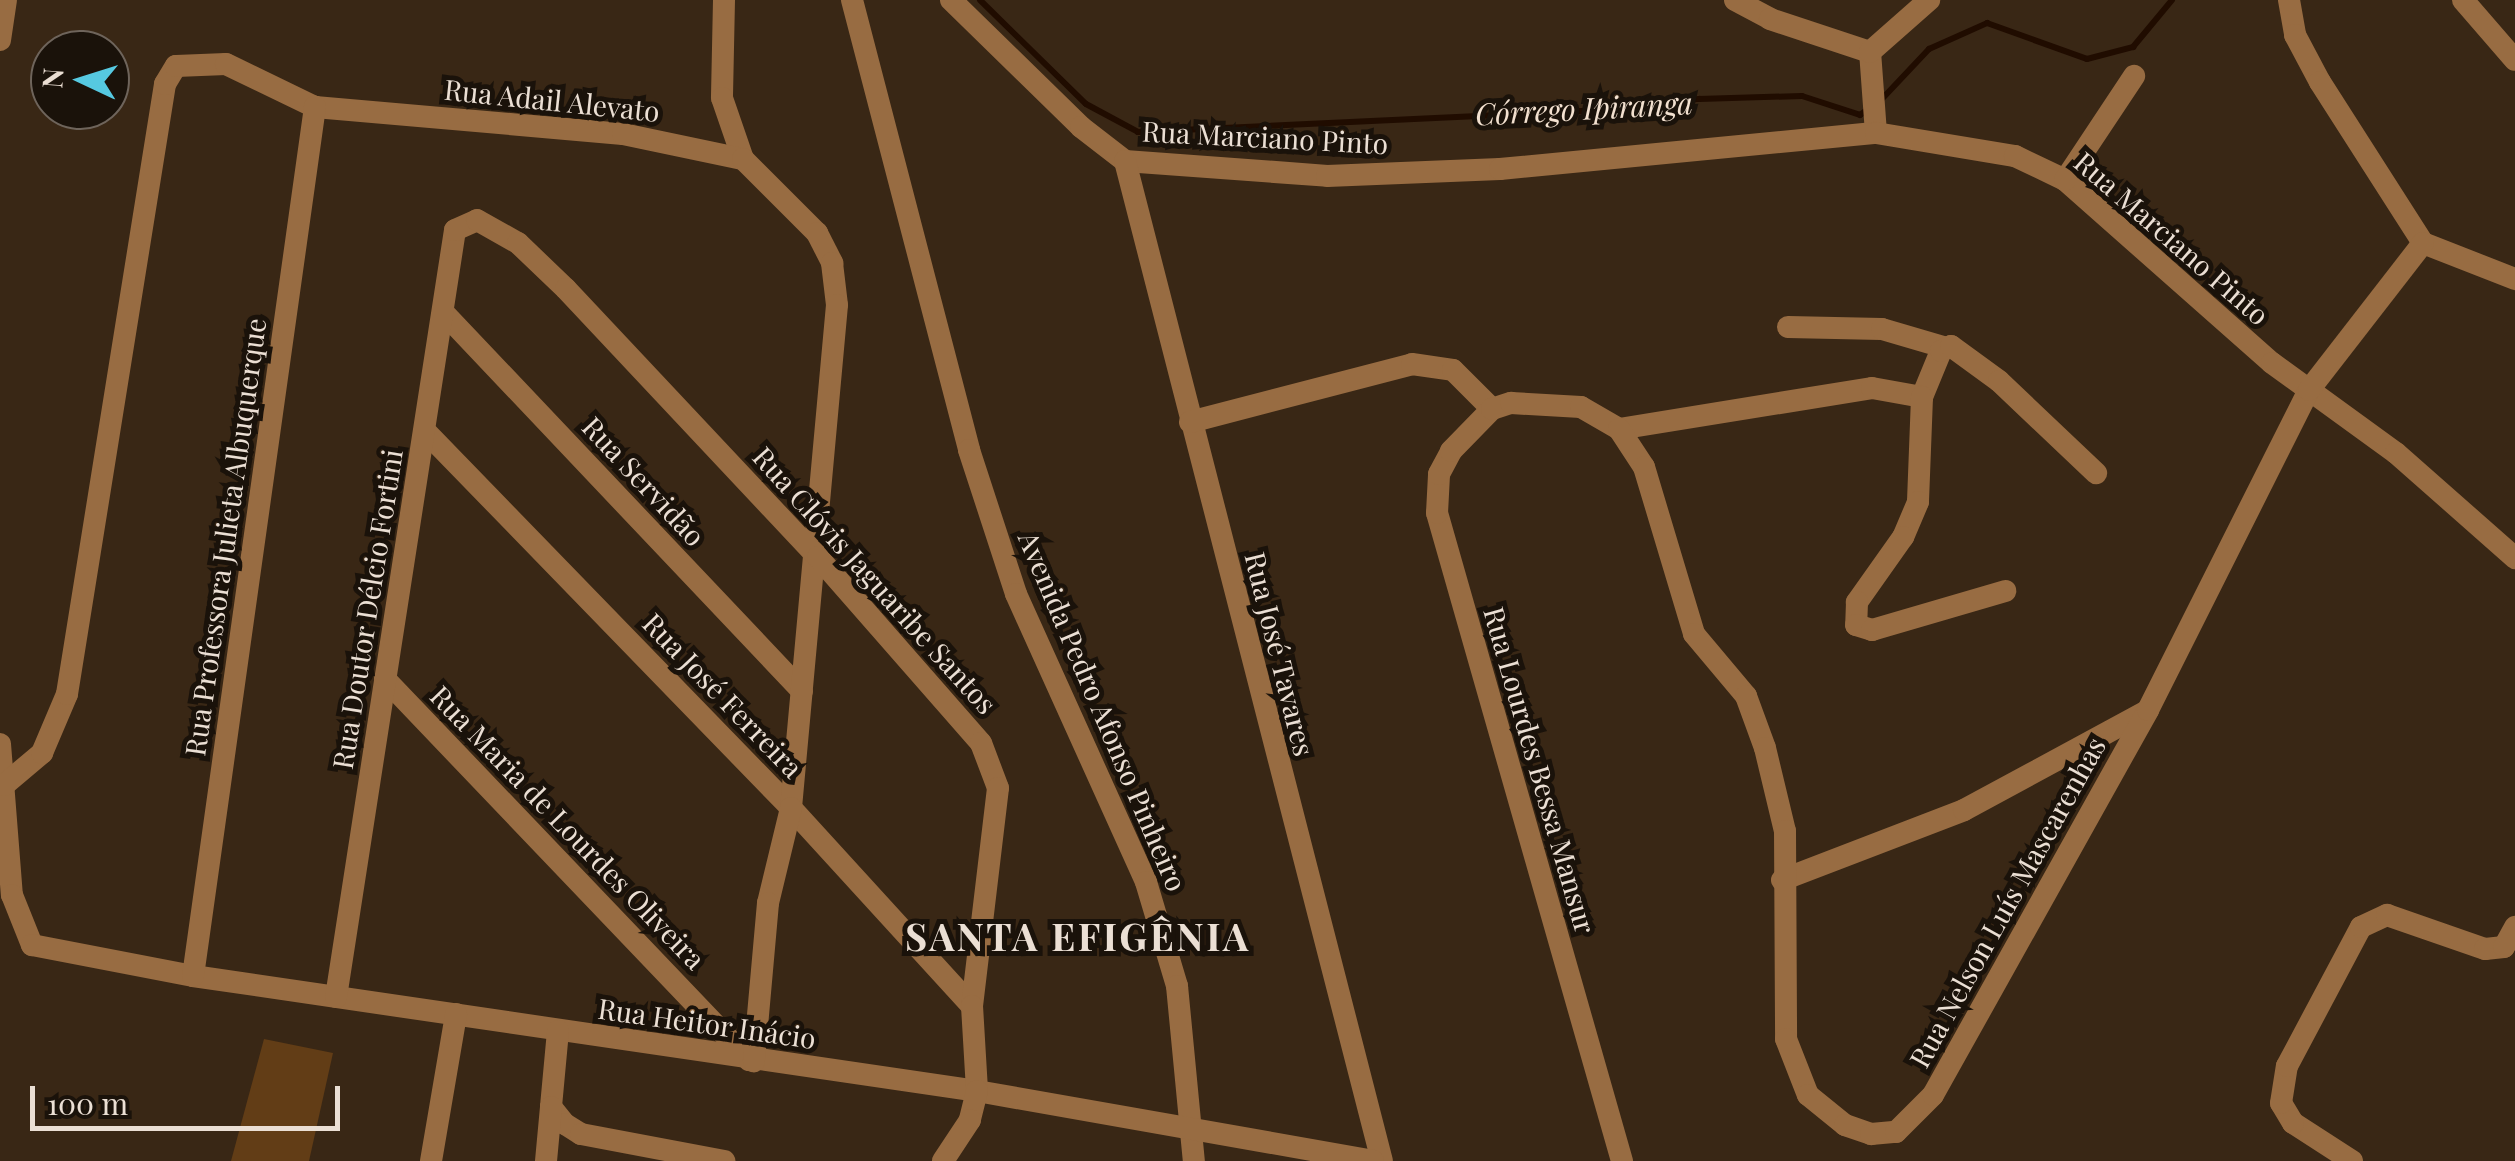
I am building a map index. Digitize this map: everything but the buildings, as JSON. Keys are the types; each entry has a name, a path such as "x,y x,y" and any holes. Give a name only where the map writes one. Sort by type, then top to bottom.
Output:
{"street":[{"path":"0,40 6,0"},
{"path":"724,0 722,98 743,159 817,232 832,262 837,305 818,557 790,808 768,903 752,1060"},
{"name":"Avenida Pedro Afonso Pinheiro","path":"852,0 998,540 1146,882 1177,986 1194,1161"},
{"path":"952,0 1081,127 1124,160"},
{"path":"1735,0 1770,19 1870,52"},
{"path":"1870,52 1929,0"},
{"path":"2288,0 2296,35 2320,82 2423,243 2515,279"},
{"path":"2462,0 2515,60"},
{"path":"1870,52 1875,128"},
{"name":"Rua Adail Alevato","path":"4,785 42,752 67,694 165,84 188,61 226,64 315,107 624,134 743,159"},
{"path":"2066,180 2134,76"},
{"name":"Rua Professora Julieta Albuquerque","path":"192,976 315,107"},
{"name":"Rua Marciano Pinto","path":"1124,160 1328,176 1481,170 1875,128 1974,144 2066,180 2309,390 2396,453 2515,558"},
{"name":"Rua José Tavares","path":"1124,160 1382,1161"},
{"name":"Rua Clóvis Jaguaribe Santos","path":"455,230 477,220 518,243 818,557 981,743 992,769 994,826 972,1006 977,1091 970,1120 943,1161"},
{"name":"Rua Doutor Délcio Fortini","path":"336,997 455,230"},
{"name":"Rua Nelson Luís Mascarenhas","path":"1619,429 1644,467 1694,634 1746,696 1758,727 1785,831 1782,880 1786,1039 1808,1095 1845,1125 1871,1134 1896,1132 1933,1095 2148,710 2309,390 2423,243"},
{"name":"Rua Servidão","path":"443,312 802,691"},
{"path":"1788,327 1882,329 1968,354 2096,473"},
{"path":"1943,347 1922,397 1918,502 1902,537 1857,602 1856,625 1872,630 2006,591"},
{"path":"1190,422 1412,364 1453,370 1492,409 1547,401 1581,407 1619,429 1872,388 1922,397"},
{"name":"Rua Lourdes Bessa Mansur","path":"1492,409 1451,451 1440,474 1437,513 1622,1161"},
{"name":"Rua José Ferreira","path":"426,431 790,808 972,1006"},
{"name":"Rua Maria de Lourdes Oliveira","path":"385,680 752,1060"},
{"path":"1782,880 1964,810 2148,710"},
{"path":"0,744 6,894"},
{"name":"Rua Heitor Inácio","path":"6,894 32,945 192,976 977,1091 1372,1161"},
{"path":"2352,1161 2293,1123 2281,1103 2287,1066 2361,927 2387,915 2485,949 2504,948 2515,927"},
{"path":"431,1161 456,1014"},
{"path":"546,1161 558,1031"},
{"path":"551,1107 581,1134 724,1161"}],"shaded area":[{"path":"264,1039 333,1053 309,1161 231,1161"}],"waterway":[{"name":"Córrego Ipiranga","path":"980,0 1086,104 1138,132 1597,110 1699,99 1802,96 1860,115 1867,110"},
{"name":"Córrego Ipiranga","path":"1881,100 1929,49 1987,23 2087,59 2133,47 2172,0"}],"district":[{"name":"SANTA EFIGÊNIA","path":"1078,936"}]}
